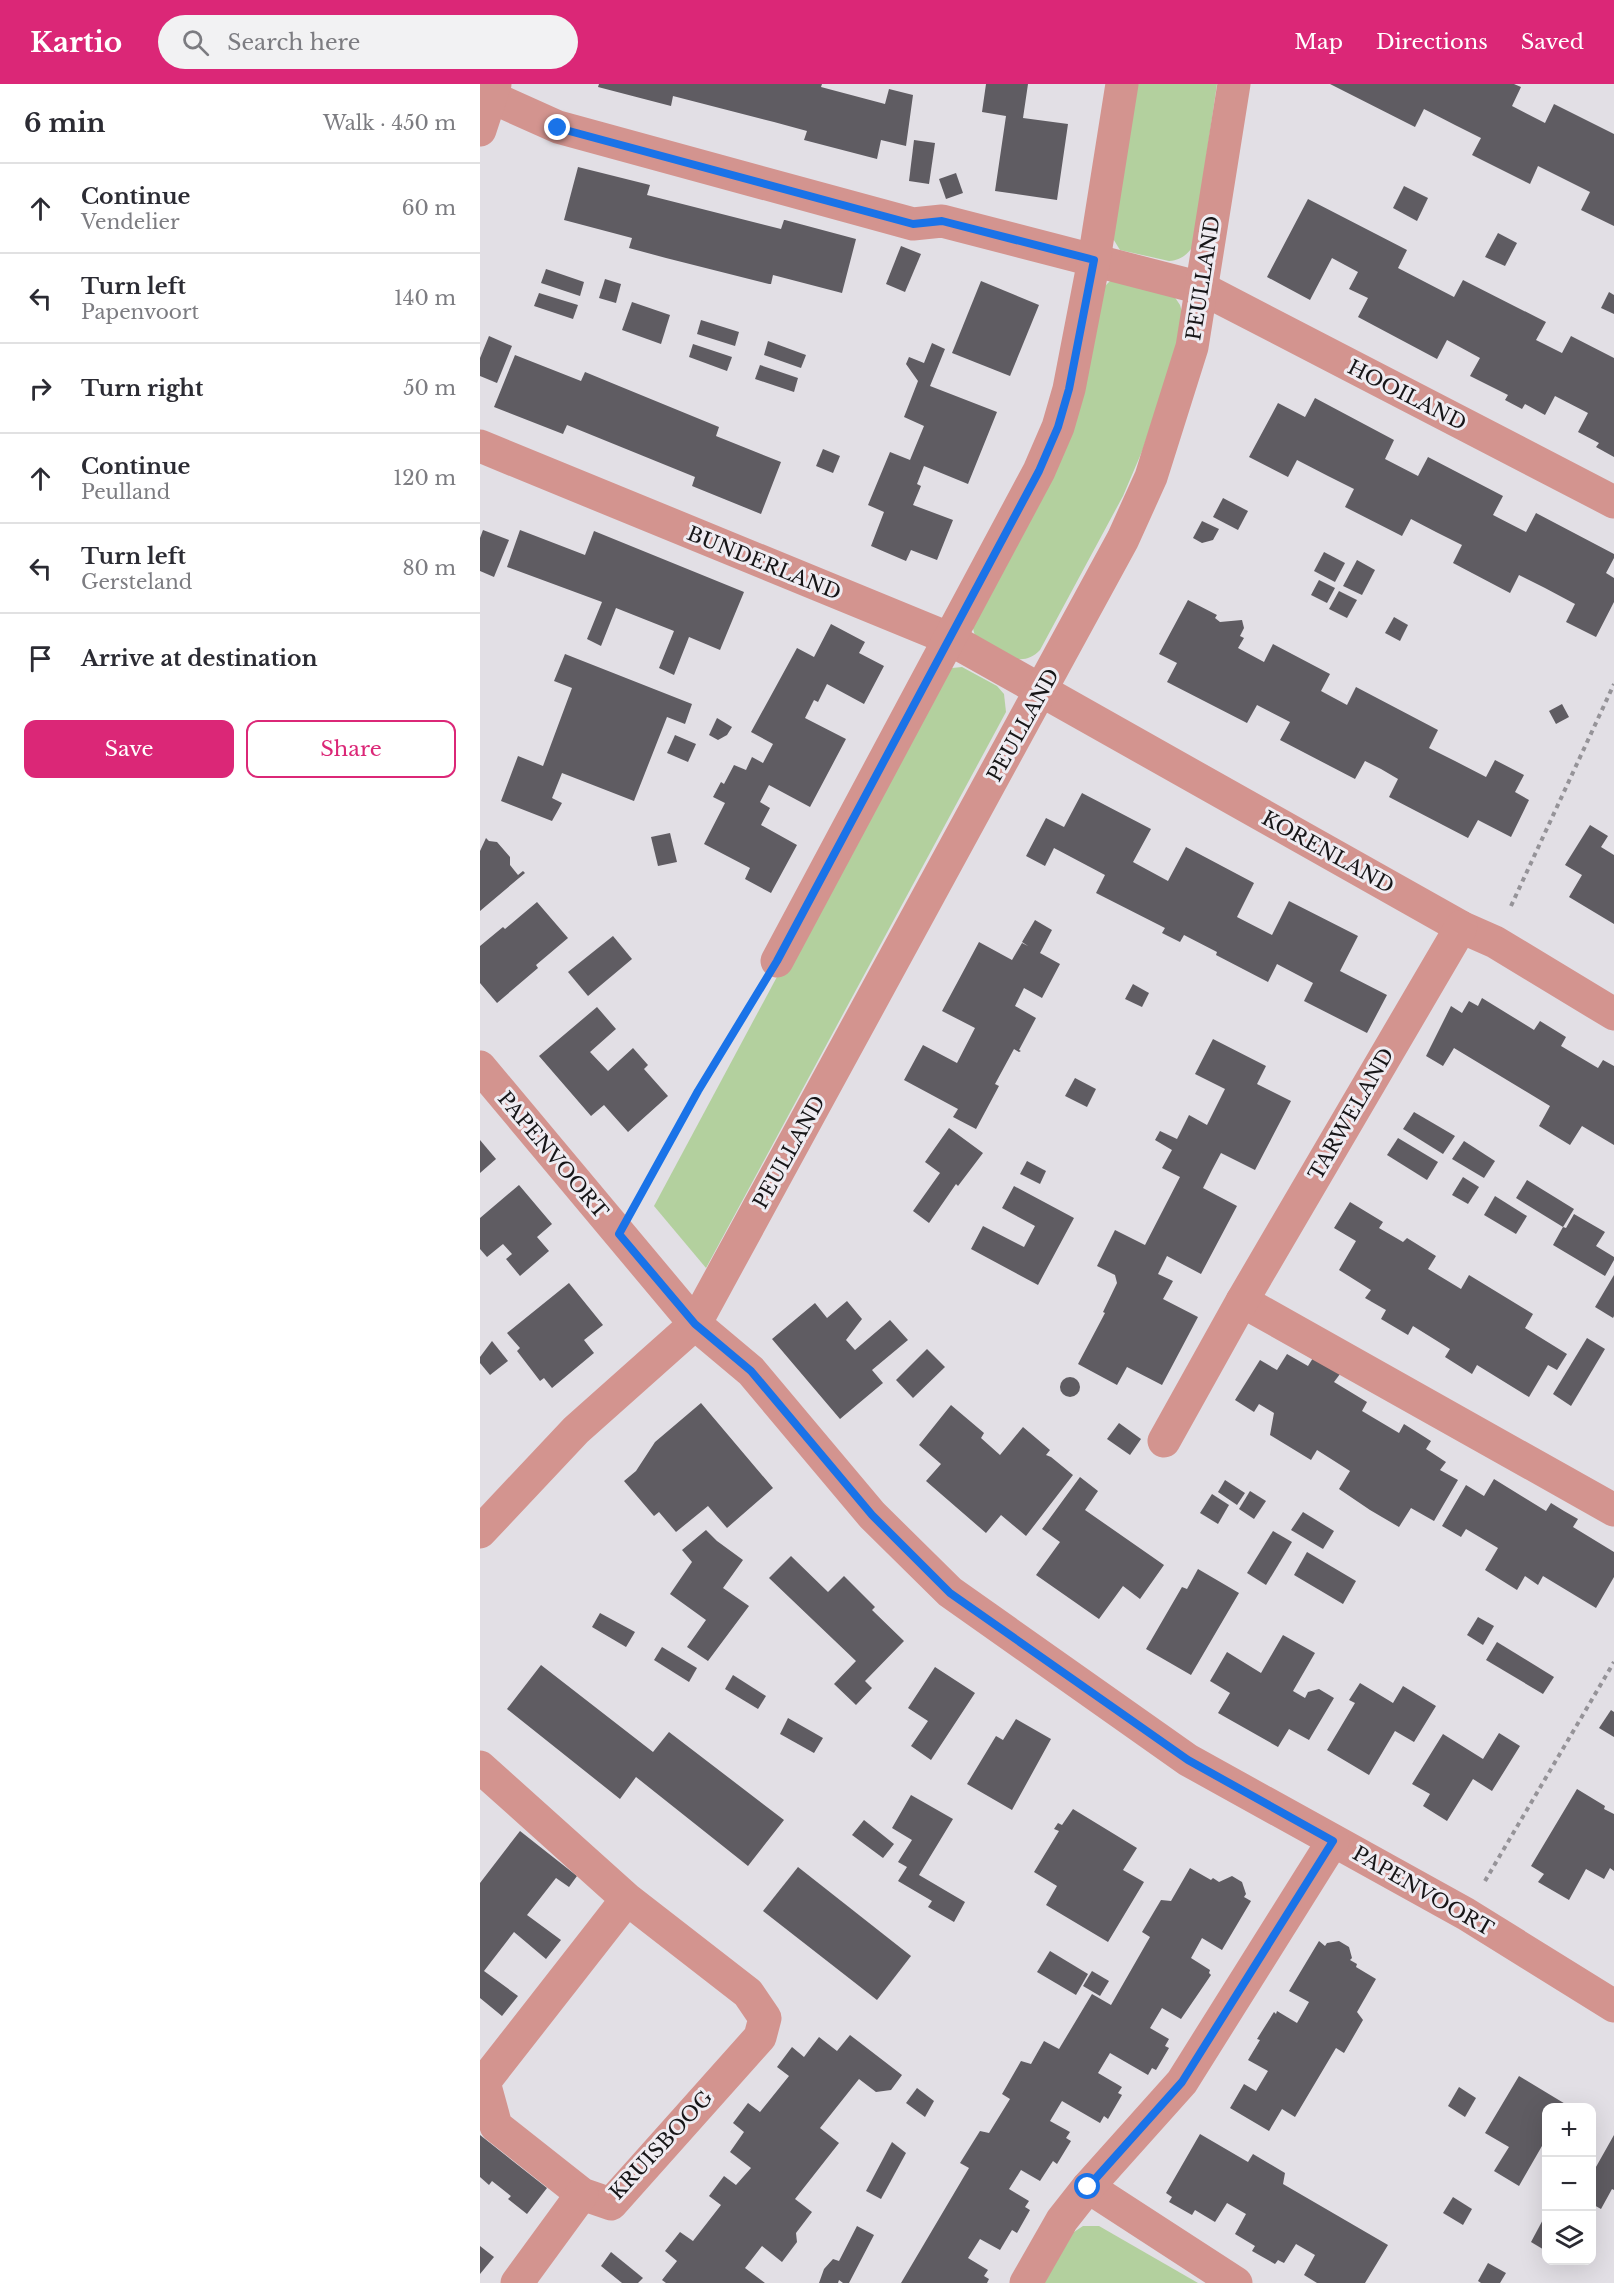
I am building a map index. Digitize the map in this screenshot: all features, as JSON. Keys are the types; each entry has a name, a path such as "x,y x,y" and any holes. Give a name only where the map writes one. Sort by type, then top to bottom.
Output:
{"street":[{"path":"777,961 1039,471 1058,427 1069,389 1094,260 1122,84"},
{"name":"PEULLAND","path":"480,1532 576,1430 695,1324 1123,539 1151,477 1192,347 1234,84"},
{"path":"480,130 489,92"},
{"name":"HOOILAND","path":"489,92 558,128 913,224 942,221 1200,288 1614,502"},
{"name":"BUNDERLAND","path":"480,446 948,638 1042,690"},
{"name":"KORENLAND","path":"1042,690 1461,927 1495,942 1614,1014"},
{"name":"TARWELAND","path":"1164,1441 1242,1301 1461,927"},
{"name":"PAPENVOORT","path":"480,1067 695,1324 751,1371 872,1515 950,1593 1188,1760 1466,1914 1614,2006"},
{"path":"1242,1301 1614,1510"},
{"name":"KRUISBOOG","path":"480,1767 627,1899 748,1993 765,2018 760,2037 611,2205 582,2194 496,2126 484,2082 627,1899"},
{"path":"1026,2283 1062,2220 1088,2187 1182,2082 1333,1841"},
{"path":"1088,2187 1236,2283"},
{"path":"517,2283 582,2194"}],"path":[{"path":"1495,942 1614,684"},
{"path":"619,1234 698,1091 777,961"},
{"path":"1466,1914 1614,1662"}],"green space":[{"path":"1131,84 1217,84 1193,247 1177,260 1169,261 1120,250 1109,232"},
{"path":"1113,278 1174,296 1183,315 1180,336 1143,449 1123,496 1040,650 1025,659 1008,657 976,640 971,621 1101,290"},
{"path":"962,667 997,686 1004,694 1006,712 706,1268 654,1206 942,669"},
{"path":"1083,2226 1099,2226 1198,2283 1042,2283 1068,2236"}],"building":[{"path":"599,84 822,84 821,87 885,104 889,89 913,95 906,146 881,140 877,159 804,140 807,131 774,122 673,96 671,106 598,87"},
{"path":"986,84 1028,84 1023,118 1068,124 1057,200 995,191 1006,116 982,112"},
{"path":"1330,84 1514,84 1521,87 1512,106 1545,123 1554,104 1614,134 1614,226 1581,210 1590,192 1538,166 1530,184 1472,155 1481,138 1424,109 1415,127"},
{"path":"914,140 935,143 929,184 909,181"},
{"path":"578,167 650,185 647,195 781,229 785,220 856,239 842,293 773,275 771,284 769,284 666,258 629,248 632,238 564,220"},
{"path":"956,173 963,193 946,199 939,179"},
{"path":"1404,186 1428,198 1417,221 1393,208"},
{"path":"1308,199 1407,250 1398,268 1454,297 1463,280 1546,322 1536,340 1562,353 1571,336 1614,358 1614,457 1596,447 1599,443 1578,432 1588,413 1555,396 1545,415 1525,404 1522,409 1505,400 1508,395 1470,376 1480,358 1447,340 1437,359 1358,317 1368,298 1349,289 1358,272 1332,258 1310,300 1267,277"},
{"path":"1498,233 1517,243 1505,266 1485,257"},
{"path":"901,246 921,254 905,292 886,284"},
{"path":"546,269 584,282 580,296 541,283"},
{"path":"605,279 621,284 616,303 599,298"},
{"path":"981,281 1039,305 1010,376 952,353"},
{"path":"1609,292 1614,295 1614,314 1601,308"},
{"path":"539,293 578,305 573,319 534,306"},
{"path":"632,302 670,315 661,344 622,330"},
{"path":"701,320 739,332 735,346 697,334"},
{"path":"489,336 512,346 497,383 480,376 480,358"},
{"path":"768,341 806,355 801,368 764,355"},
{"path":"932,343 945,349 930,386 997,412 968,484 924,466 917,484 921,486 913,505 953,520 937,560 911,550 906,561 871,546 884,512 868,505 890,452 910,460 924,426 904,417 918,381 906,364 909,357 924,363"},
{"path":"693,344 732,357 727,371 689,357"},
{"path":"515,355 581,381 585,372 719,427 716,436 781,462 761,514 692,486 695,477 567,425 563,434 494,407"},
{"path":"760,365 798,378 794,392 755,379"},
{"path":"1315,398 1394,440 1385,459 1418,476 1428,457 1503,496 1493,515 1526,532 1536,513 1614,554 1606,573 1614,578 1614,602 1596,637 1566,622 1575,604 1545,588 1519,575 1510,593 1453,563 1462,545 1411,519 1402,536 1345,507 1354,489 1297,460 1288,477 1249,457 1278,403 1305,417"},
{"path":"823,449 840,456 833,473 816,466"},
{"path":"1223,498 1248,511 1238,530 1213,517"},
{"path":"1202,521 1219,529 1213,540 1202,543 1193,538"},
{"path":"483,530 509,540 494,577 480,571 480,538"},
{"path":"520,530 585,555 594,531 744,592 720,650 689,637 674,675 659,668 674,631 616,608 601,646 587,639 602,602 507,567"},
{"path":"1324,552 1345,563 1335,582 1314,571"},
{"path":"1357,560 1375,570 1362,595 1343,586"},
{"path":"1319,580 1335,588 1327,603 1311,595"},
{"path":"1339,591 1357,600 1347,618 1329,609"},
{"path":"1188,600 1217,615 1215,618 1220,622 1242,620 1244,628 1240,636 1244,638 1238,648 1264,662 1273,644 1330,674 1321,691 1347,705 1356,687 1438,730 1429,748 1486,777 1495,760 1524,775 1515,792 1529,800 1511,837 1478,820 1468,838 1389,797 1398,779 1381,769 1365,761 1355,779 1280,740 1290,722 1257,705 1247,723 1167,682 1177,663 1159,654"},
{"path":"1394,617 1408,625 1400,641 1385,633"},
{"path":"831,624 865,642 859,653 884,666 864,704 827,684 818,702 814,700 805,718 846,739 810,807 769,785 760,802 770,808 761,825 797,845 771,893 745,879 750,868 704,844 725,803 713,797 721,782 724,784 734,765 746,770 752,757 763,763 773,744 751,732 797,648 814,657"},
{"path":"565,654 692,704 685,724 667,717 634,801 562,773 552,798 562,803 552,821 501,801 518,756 543,766 572,688 554,681"},
{"path":"1562,704 1569,717 1556,724 1549,711"},
{"path":"717,718 732,727 727,735 718,740 709,735"},
{"path":"675,735 696,744 688,762 667,753"},
{"path":"1082,793 1151,829 1133,862 1168,881 1186,847 1254,883 1237,917 1272,935 1289,901 1358,936 1340,971 1387,995 1367,1033 1304,1001 1313,983 1277,964 1268,982 1216,955 1217,952 1184,935 1180,942 1162,933 1165,928 1096,893 1105,875 1054,848 1045,866 1026,856 1046,818 1064,827"},
{"path":"1590,825 1608,836 1601,847 1614,855 1614,924 1569,897 1582,875 1565,865"},
{"path":"670,833 677,862 658,866 651,837"},
{"path":"486,838 497,842 510,857 510,865 518,875 523,871 525,873 480,911 480,851"},
{"path":"537,902 568,938 536,965 538,968 497,1003 480,983 480,946 503,927 505,929"},
{"path":"1035,920 1052,930 1040,953 1060,964 1042,998 1024,988 1015,1006 1036,1018 1019,1050 1021,1051 1014,1049 995,1084 999,1086 976,1129 953,1117 958,1109 904,1080 923,1045 957,1063 975,1028 942,1011 979,942 1012,960 1022,943 1028,946 1022,942"},
{"path":"613,936 632,959 588,996 568,972"},
{"path":"1133,984 1149,993 1142,1007 1125,999"},
{"path":"1482,998 1534,1030 1540,1021 1566,1037 1561,1046 1598,1068 1603,1060 1614,1066 1614,1145 1582,1126 1570,1145 1539,1126 1550,1106 1454,1048 1443,1066 1426,1056 1451,1006 1462,1013 1469,1001 1478,1006"},
{"path":"597,1007 616,1029 590,1052 608,1071 633,1048 648,1065 644,1069 668,1096 628,1132 604,1105 591,1116 539,1056"},
{"path":"1213,1039 1266,1066 1257,1084 1291,1101 1255,1170 1221,1153 1212,1170 1203,1188 1237,1206 1201,1274 1167,1256 1158,1274 1173,1281 1163,1299 1198,1317 1162,1385 1127,1367 1117,1385 1078,1364 1105,1313 1103,1312 1117,1283 1115,1275 1097,1266 1115,1230 1145,1245 1180,1177 1162,1168 1172,1150 1155,1140 1160,1131 1177,1139 1189,1115 1207,1125 1225,1089 1195,1074"},
{"path":"1075,1078 1096,1089 1087,1107 1065,1096"},
{"path":"1414,1112 1455,1136 1443,1154 1403,1129"},
{"path":"949,1128 983,1153 958,1186 956,1184 929,1223 913,1211 940,1173 925,1162"},
{"path":"1398,1138 1438,1162 1427,1180 1387,1155"},
{"path":"480,1140 496,1159 480,1173"},
{"path":"1464,1141 1495,1161 1484,1178 1452,1159"},
{"path":"1027,1161 1046,1171 1040,1184 1020,1174"},
{"path":"1463,1177 1479,1187 1468,1204 1452,1195"},
{"path":"1527,1180 1574,1209 1563,1227 1516,1198"},
{"path":"519,1185 552,1224 537,1237 549,1251 520,1276 506,1259 512,1254 503,1244 487,1257 480,1249 480,1218"},
{"path":"1014,1186 1074,1218 1038,1285 971,1249 983,1226 1024,1247 1035,1226 1002,1208"},
{"path":"1495,1196 1527,1216 1516,1234 1484,1215"},
{"path":"1350,1202 1383,1222 1379,1228 1403,1242 1407,1238 1436,1256 1428,1269 1461,1289 1469,1275 1533,1314 1525,1328 1567,1354 1557,1370 1548,1365 1529,1397 1477,1365 1472,1374 1445,1357 1450,1349 1413,1326 1408,1335 1381,1319 1386,1310 1365,1298 1371,1290 1339,1270 1356,1241 1334,1228"},
{"path":"1574,1214 1605,1232 1596,1246 1614,1257 1614,1260 1605,1276 1553,1245 1563,1227 1566,1228"},
{"path":"1614,1275 1614,1316 1613,1318 1595,1307"},
{"path":"569,1283 603,1325 584,1340 594,1353 552,1388 544,1378 540,1381 517,1351 520,1348 507,1333"},
{"path":"847,1301 862,1319 846,1340 855,1350 890,1320 908,1340 872,1370 883,1383 840,1419 772,1339 815,1303 827,1318"},
{"path":"1587,1338 1605,1349 1571,1406 1553,1394"},
{"path":"492,1341 508,1361 490,1375 480,1363 480,1357"},
{"path":"927,1349 945,1367 913,1398 896,1380"},
{"path":"1287,1354 1308,1366 1313,1358 1340,1374 1334,1382 1367,1402 1362,1411 1399,1433 1404,1424 1431,1441 1426,1449 1446,1462 1440,1470 1458,1480 1434,1521 1411,1508 1399,1527 1370,1510 1339,1489 1350,1471 1317,1450 1311,1460 1270,1435 1274,1413 1259,1404 1254,1412 1235,1400 1260,1360 1277,1370"},
{"path":"1070,1377 1077,1380 1080,1387 1077,1394 1070,1397 1063,1394 1060,1387 1063,1380"},
{"path":"701,1403 773,1488 727,1528 708,1506 676,1532 659,1512 654,1516 624,1481 636,1471 655,1442"},
{"path":"951,1405 984,1433 981,1438 1000,1455 1023,1427 1050,1450 1046,1455 1073,1475 1026,1536 1001,1515 986,1533 926,1481 941,1464 919,1445"},
{"path":"1119,1423 1141,1439 1130,1455 1107,1439"},
{"path":"1080,1477 1098,1491 1085,1510 1164,1565 1140,1599 1123,1586 1099,1619 1036,1575 1060,1542 1042,1529"},
{"path":"1494,1479 1546,1511 1551,1503 1578,1519 1573,1527 1614,1552 1614,1577 1596,1608 1543,1576 1538,1585 1525,1576 1517,1590 1485,1570 1498,1548 1466,1529 1461,1537 1442,1526 1466,1485 1484,1496"},
{"path":"1225,1480 1245,1493 1237,1505 1218,1492"},
{"path":"1250,1491 1266,1501 1254,1519 1239,1509"},
{"path":"1212,1494 1229,1505 1218,1524 1200,1513"},
{"path":"1303,1512 1334,1531 1323,1549 1291,1530"},
{"path":"706,1530 743,1560 723,1588 749,1606 708,1661 687,1647 706,1620 670,1594 692,1562 682,1550"},
{"path":"1273,1531 1292,1542 1266,1585 1247,1573"},
{"path":"1307,1552 1356,1581 1343,1604 1294,1575"},
{"path":"791,1556 828,1592 844,1576 875,1607 872,1610 904,1641 865,1681 872,1688 856,1705 834,1684 856,1661 769,1578"},
{"path":"1198,1569 1239,1593 1191,1675 1146,1649 1182,1587 1187,1589"},
{"path":"600,1613 635,1632 626,1647 592,1627"},
{"path":"1478,1617 1494,1626 1483,1645 1467,1635"},
{"path":"1283,1635 1315,1653 1293,1691 1305,1698 1308,1692 1319,1689 1334,1698 1309,1740 1289,1729 1278,1747 1218,1713 1230,1693 1210,1681 1227,1652 1261,1673"},
{"path":"1497,1642 1554,1677 1543,1694 1486,1660"},
{"path":"662,1647 697,1668 689,1682 654,1660"},
{"path":"541,1665 653,1752 669,1732 784,1820 748,1866 636,1777 620,1799 507,1709"},
{"path":"935,1667 975,1693 931,1760 911,1746 928,1721 908,1708"},
{"path":"733,1675 766,1696 758,1709 725,1689"},
{"path":"1360,1683 1393,1703 1403,1686 1436,1706 1414,1742 1395,1731 1369,1775 1327,1750 1355,1703 1349,1700"},
{"path":"1611,1710 1614,1712 1614,1737 1599,1728"},
{"path":"788,1718 823,1738 814,1753 780,1734"},
{"path":"1016,1719 1051,1739 1012,1810 967,1784 996,1736 1003,1740"},
{"path":"1499,1733 1520,1746 1492,1791 1473,1779 1447,1821 1423,1806 1430,1794 1412,1784 1443,1734 1483,1759"},
{"path":"1577,1789 1614,1814 1614,1871 1610,1868 1604,1879 1586,1869 1569,1900 1538,1882 1544,1874 1531,1866"},
{"path":"911,1795 953,1819 919,1875 965,1902 954,1922 928,1907 932,1901 898,1881 907,1867 898,1862 912,1840 892,1828"},
{"path":"1073,1809 1137,1848 1123,1870 1144,1882 1108,1942 1046,1905 1057,1886 1034,1872 1059,1831 1054,1829 1058,1823 1062,1825"},
{"path":"864,1820 894,1844 883,1858 852,1835"},
{"path":"520,1831 577,1876 569,1887 556,1878 527,1915 561,1940 546,1959 514,1932 484,1971 518,1996 502,2016 480,1998 480,1883"},
{"path":"798,1867 911,1956 877,2000 763,1911"},
{"path":"1190,1868 1219,1882 1232,1876 1242,1882 1246,1894 1244,1897 1251,1901 1222,1950 1202,1938 1191,1958 1210,1970 1211,1975 1181,2019 1162,2008 1150,2028 1169,2039 1165,2046 1169,2048 1156,2070 1152,2068 1148,2075 1110,2053 1098,2073 1122,2087 1118,2093 1122,2095 1108,2119 1104,2116 1100,2123 1062,2101 1050,2121 1070,2132 1066,2138 1071,2141 1057,2164 1053,2161 1040,2181 1021,2170 1009,2189 1029,2201 1025,2207 1030,2210 1017,2233 1012,2230 1000,2250 980,2239 968,2258 988,2270 984,2276 989,2279 987,2283 901,2283 969,2168 960,2163 980,2131 989,2133 1010,2099 1002,2094 1021,2061 1031,2064 1044,2041 1059,2049 1092,1994 1111,2005 1150,1937 1142,1932 1161,1900 1171,1901"},
{"path":"1319,1941 1325,1946 1327,1943 1339,1941 1349,1947 1352,1958 1350,1960 1357,1964 1356,1967 1376,1979 1357,2012 1363,2020 1344,2053 1336,2048 1295,2117 1282,2109 1269,2131 1230,2108 1244,2084 1256,2091 1268,2071 1248,2060 1260,2040 1257,2039 1274,2012 1276,2014 1277,2011 1297,2023 1309,2002 1289,1991"},
{"path":"1050,1951 1088,1974 1076,1995 1037,1972"},
{"path":"1092,1971 1109,1981 1100,1996 1083,1986"},
{"path":"850,2035 902,2075 891,2090 876,2092 859,2079 820,2128 839,2143 795,2199 812,2212 796,2233 797,2242 782,2262 762,2246 745,2268 765,2283 666,2283 662,2280 677,2261 665,2251 680,2232 693,2241 721,2205 709,2196 724,2176 736,2185 751,2168 730,2152 744,2132 733,2123 748,2103 760,2112 789,2076 777,2067 792,2047 804,2057 819,2037 837,2051"},
{"path":"1519,2076 1564,2103 1542,2103 1542,2146 1519,2186 1494,2171 1509,2147 1485,2133"},
{"path":"1459,2087 1476,2098 1465,2117 1448,2106"},
{"path":"917,2088 934,2101 925,2117 906,2103"},
{"path":"1200,2134 1248,2162 1253,2154 1285,2173 1283,2184 1388,2245 1365,2283 1317,2283 1304,2275 1315,2255 1296,2244 1284,2263 1278,2260 1275,2264 1252,2251 1255,2246 1235,2234 1246,2214 1227,2203 1215,2222 1195,2210 1192,2215 1169,2202 1172,2197 1166,2193"},
{"path":"480,2135 547,2188 527,2214 508,2199 511,2196 492,2181 489,2185 480,2177"},
{"path":"1614,2135 1614,2190 1612,2189 1601,2209 1596,2206 1596,2167"},
{"path":"892,2142 906,2153 881,2199 866,2191"},
{"path":"1453,2197 1472,2209 1463,2225 1443,2213"},
{"path":"1542,2221 1542,2249 1531,2242"},
{"path":"857,2226 874,2235 849,2283 839,2280 838,2283 819,2283 824,2269 833,2259 839,2261"},
{"path":"480,2246 494,2257 480,2274"},
{"path":"611,2252 643,2278 638,2283 622,2283 601,2266"},
{"path":"1488,2263 1506,2273 1500,2283 1478,2281"}],"route":[{"path":"558,128 913,224 942,221 1094,260 1069,389 1058,427 1039,471 777,961 698,1091 619,1234 695,1324 751,1371 872,1515 950,1593 1188,1760 1333,1841 1182,2082 1088,2187"}]}
